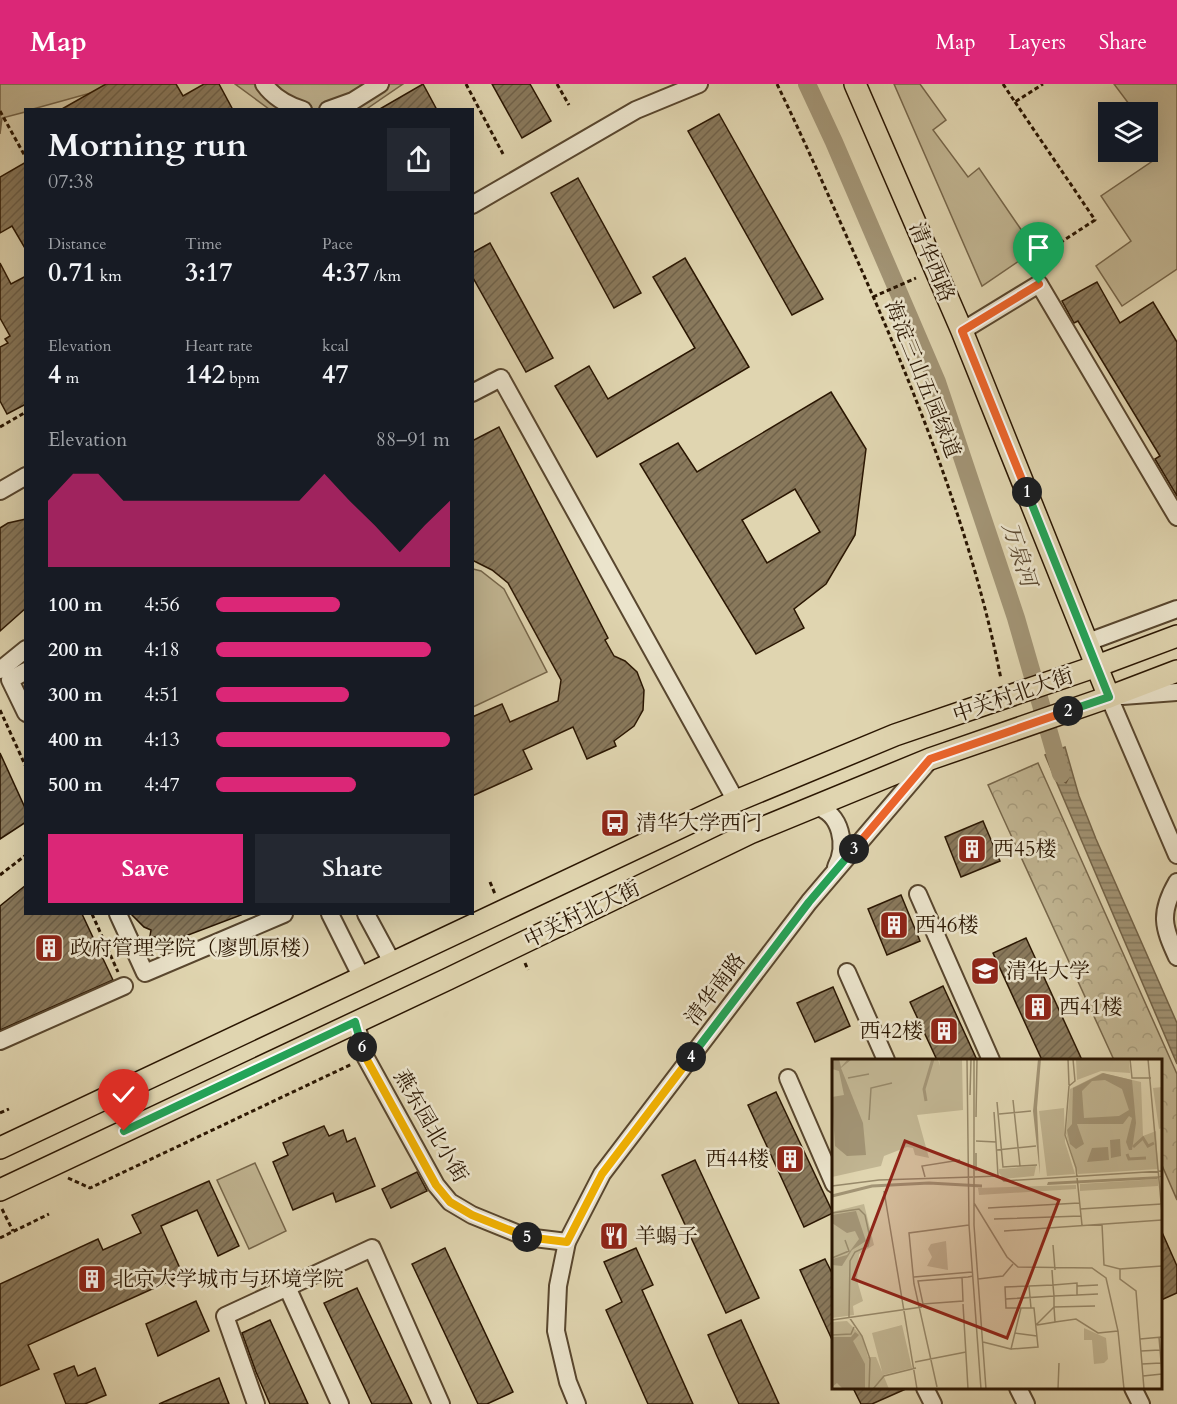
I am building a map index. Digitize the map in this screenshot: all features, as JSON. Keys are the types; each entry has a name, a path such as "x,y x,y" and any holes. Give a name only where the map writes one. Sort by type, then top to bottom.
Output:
{"main road":[{"name":"清华西路","path":"855,84 962,331 1109,697"},
{"name":"中关村北大街","path":"0,1148 736,801 895,735 1055,681 1177,636"},
{"name":"中关村北大街","path":"0,1190 484,962 750,833 930,759 1177,671"}],"street":[{"path":"264,84 272,94 296,108"},
{"path":"334,108 353,101 380,84"},
{"path":"474,204 636,110 699,84"},
{"path":"962,331 1039,284 1177,517"},
{"path":"474,392 501,378 736,801"},
{"path":"0,491 24,477"},
{"path":"1088,642 1177,609"},
{"path":"0,669 24,650"},
{"path":"24,672 10,680 24,709"},
{"path":"1177,692 1109,697 1177,855"},
{"name":"清华南路","path":"577,1404 568,1382 556,1331 558,1286 567,1242 602,1174 809,902 930,759"},
{"path":"815,806 831,815 838,824 841,858 833,874"},
{"path":"1177,882 1165,912 1166,933 1177,957"},
{"path":"918,894 991,1059"},
{"path":"118,915 145,973 282,915"},
{"path":"330,915 362,978"},
{"path":"367,915 393,964"},
{"path":"847,972 886,1059"},
{"path":"0,1041 124,986"},
{"name":"燕东园北小街","path":"355,1022 366,1058 436,1185 450,1202 472,1215 526,1237 567,1242"},
{"path":"788,1078 832,1179"},
{"path":"256,1404 225,1316 372,1248 441,1404"},
{"path":"287,1287 340,1404"},
{"path":"926,1389 933,1404"},
{"path":"1018,1389 1026,1404"},
{"path":"1134,1389 1141,1404"}],"path":[{"path":"466,84 503,154"},
{"path":"558,84 569,105"},
{"name":"海淀三山五园绿道","path":"777,84 921,410 954,501 988,615 1005,698"},
{"path":"1003,84 1095,220 1026,265 1039,284"},
{"path":"1015,102 1043,84"},
{"path":"0,111 24,154"},
{"path":"873,297 916,278"},
{"path":"0,427 24,413"},
{"path":"0,710 24,763"},
{"path":"0,875 24,857"},
{"path":"92,915 124,986"},
{"path":"48,1168 90,1188 366,1058"},
{"path":"0,1113 9,1109"},
{"path":"0,1204 13,1231"},
{"path":"0,1238 49,1214"}],"green space":[{"path":"0,84 123,84 37,108 24,108 24,112 2,118 0,134"},
{"path":"235,84 403,84 368,108 268,108"},
{"path":"894,84 920,84 946,120 933,130 968,177 979,168 1035,250 982,286"},
{"path":"1114,84 1177,84 1177,269 1122,306 1096,266 1131,241 1101,196 1151,162 1158,162 1158,102 1128,102"},
{"path":"474,569 481,571 504,589 547,672 474,707"},
{"path":"1038,763 1177,1074 1177,1200 1162,1165 1162,1059 1114,1059 988,785"},
{"path":"255,1163 286,1231 249,1249 217,1180"}],"water":[{"path":"1065,747 1079,796 1096,839 1177,1023 1177,1064 1045,755"}],"building":[{"path":"106,84 176,84 183,96 204,84 219,84 232,108 64,108"},
{"path":"423,84 436,108 381,108"},
{"path":"492,84 530,84 551,121 522,138"},
{"path":"719,114 823,299 792,315 688,131"},
{"path":"24,163 24,247 12,226 0,233 0,177"},
{"path":"578,178 641,293 614,308 551,193"},
{"path":"490,243 553,358 526,372 474,280 474,252"},
{"path":"685,258 749,367 597,457 555,386 589,366 608,399 695,348 653,277"},
{"path":"0,263 11,284 24,277 24,405 7,414 0,401 0,347 8,343 5,339 10,336 0,318"},
{"path":"1097,282 1120,323 1153,302 1177,342 1177,496 1155,459 1160,456 1078,321 1074,323 1062,301"},
{"path":"831,392 866,449 855,535 826,584 794,609 804,628 756,654 640,464 678,443 697,472","holes":["795,489 820,532 767,563 742,520"]},
{"path":"499,427 608,638 605,640 614,656 625,661 637,672 644,690 643,710 634,726 614,741 616,746 587,759 573,727 523,750 532,769 474,795 474,716 502,704 510,722 558,701 561,680 508,583 492,570 474,561 474,440"},
{"path":"24,519 24,610 0,631 0,528 8,523"},
{"path":"0,753 24,806 24,823 0,839"},
{"name":"西45楼","path":"983,821 1000,861 961,877 945,837"},
{"name":"政府管理学院（廖凯原楼）","path":"24,887 24,915 82,915 113,980 0,1030 0,906"},
{"name":"西46楼","path":"901,895 920,941 887,955 868,909"},
{"path":"132,915 241,915 175,940 150,936 151,930 144,927"},
{"name":"西41楼","path":"1026,938 1082,1059 1042,1059 993,953"},
{"name":"西42楼","path":"943,986 977,1059 937,1059 910,1002"},
{"path":"833,987 850,1026 815,1042 797,1003"},
{"name":"西44楼","path":"776,1092 832,1213 804,1227 748,1105"},
{"path":"324,1126 329,1136 343,1130 347,1142 355,1138 375,1186 336,1202 333,1193 293,1210 273,1162 288,1155 283,1143"},
{"path":"695,1160 759,1298 726,1313 662,1175"},
{"path":"417,1172 427,1191 391,1208 382,1189"},
{"name":"北京大学城市与环境学院","path":"209,1181 239,1246 218,1256 197,1210 161,1226 183,1275 28,1345 39,1369 0,1386 0,1284 98,1239 103,1250 141,1233 132,1215"},
{"path":"1162,1232 1177,1266 1177,1293 1162,1300"},
{"path":"445,1248 513,1392 487,1404 478,1404 412,1264"},
{"path":"636,1248 653,1285 642,1290 693,1404 648,1404 606,1310 622,1302 604,1262"},
{"path":"825,1259 832,1273 832,1340 800,1270"},
{"path":"357,1288 412,1404 372,1404 324,1303"},
{"path":"196,1301 209,1331 158,1356 146,1324"},
{"path":"270,1320 308,1404 270,1404 242,1333"},
{"path":"741,1320 779,1404 739,1404 717,1356 708,1335"},
{"path":"74,1366 78,1376 95,1368 106,1395 85,1404 66,1404 54,1374"},
{"path":"219,1378 229,1404 159,1404"},
{"path":"854,1389 906,1389 872,1404 861,1404"}],"waterway":[{"name":"万泉河","path":"807,84 937,382 1016,618 1061,774"}],"place":[{"name":"清华大学西门","path":"615,823"},
{"name":"西45楼","path":"972,849"},
{"name":"西46楼","path":"894,925"},
{"name":"政府管理学院（廖凯原楼）","path":"49,948"},
{"name":"清华大学","path":"985,971"},
{"name":"西41楼","path":"1038,1007"},
{"name":"西42楼","path":"944,1031"},
{"name":"西44楼","path":"790,1159"},
{"name":"羊蝎子","path":"614,1236"},
{"name":"北京大学城市与环境学院","path":"92,1279"}],"route":[{"path":"124,1131 355,1022 366,1058 436,1185 450,1202 472,1215 526,1237 567,1242 602,1174 809,902 930,759 1109,697 962,331 1039,284"}]}
